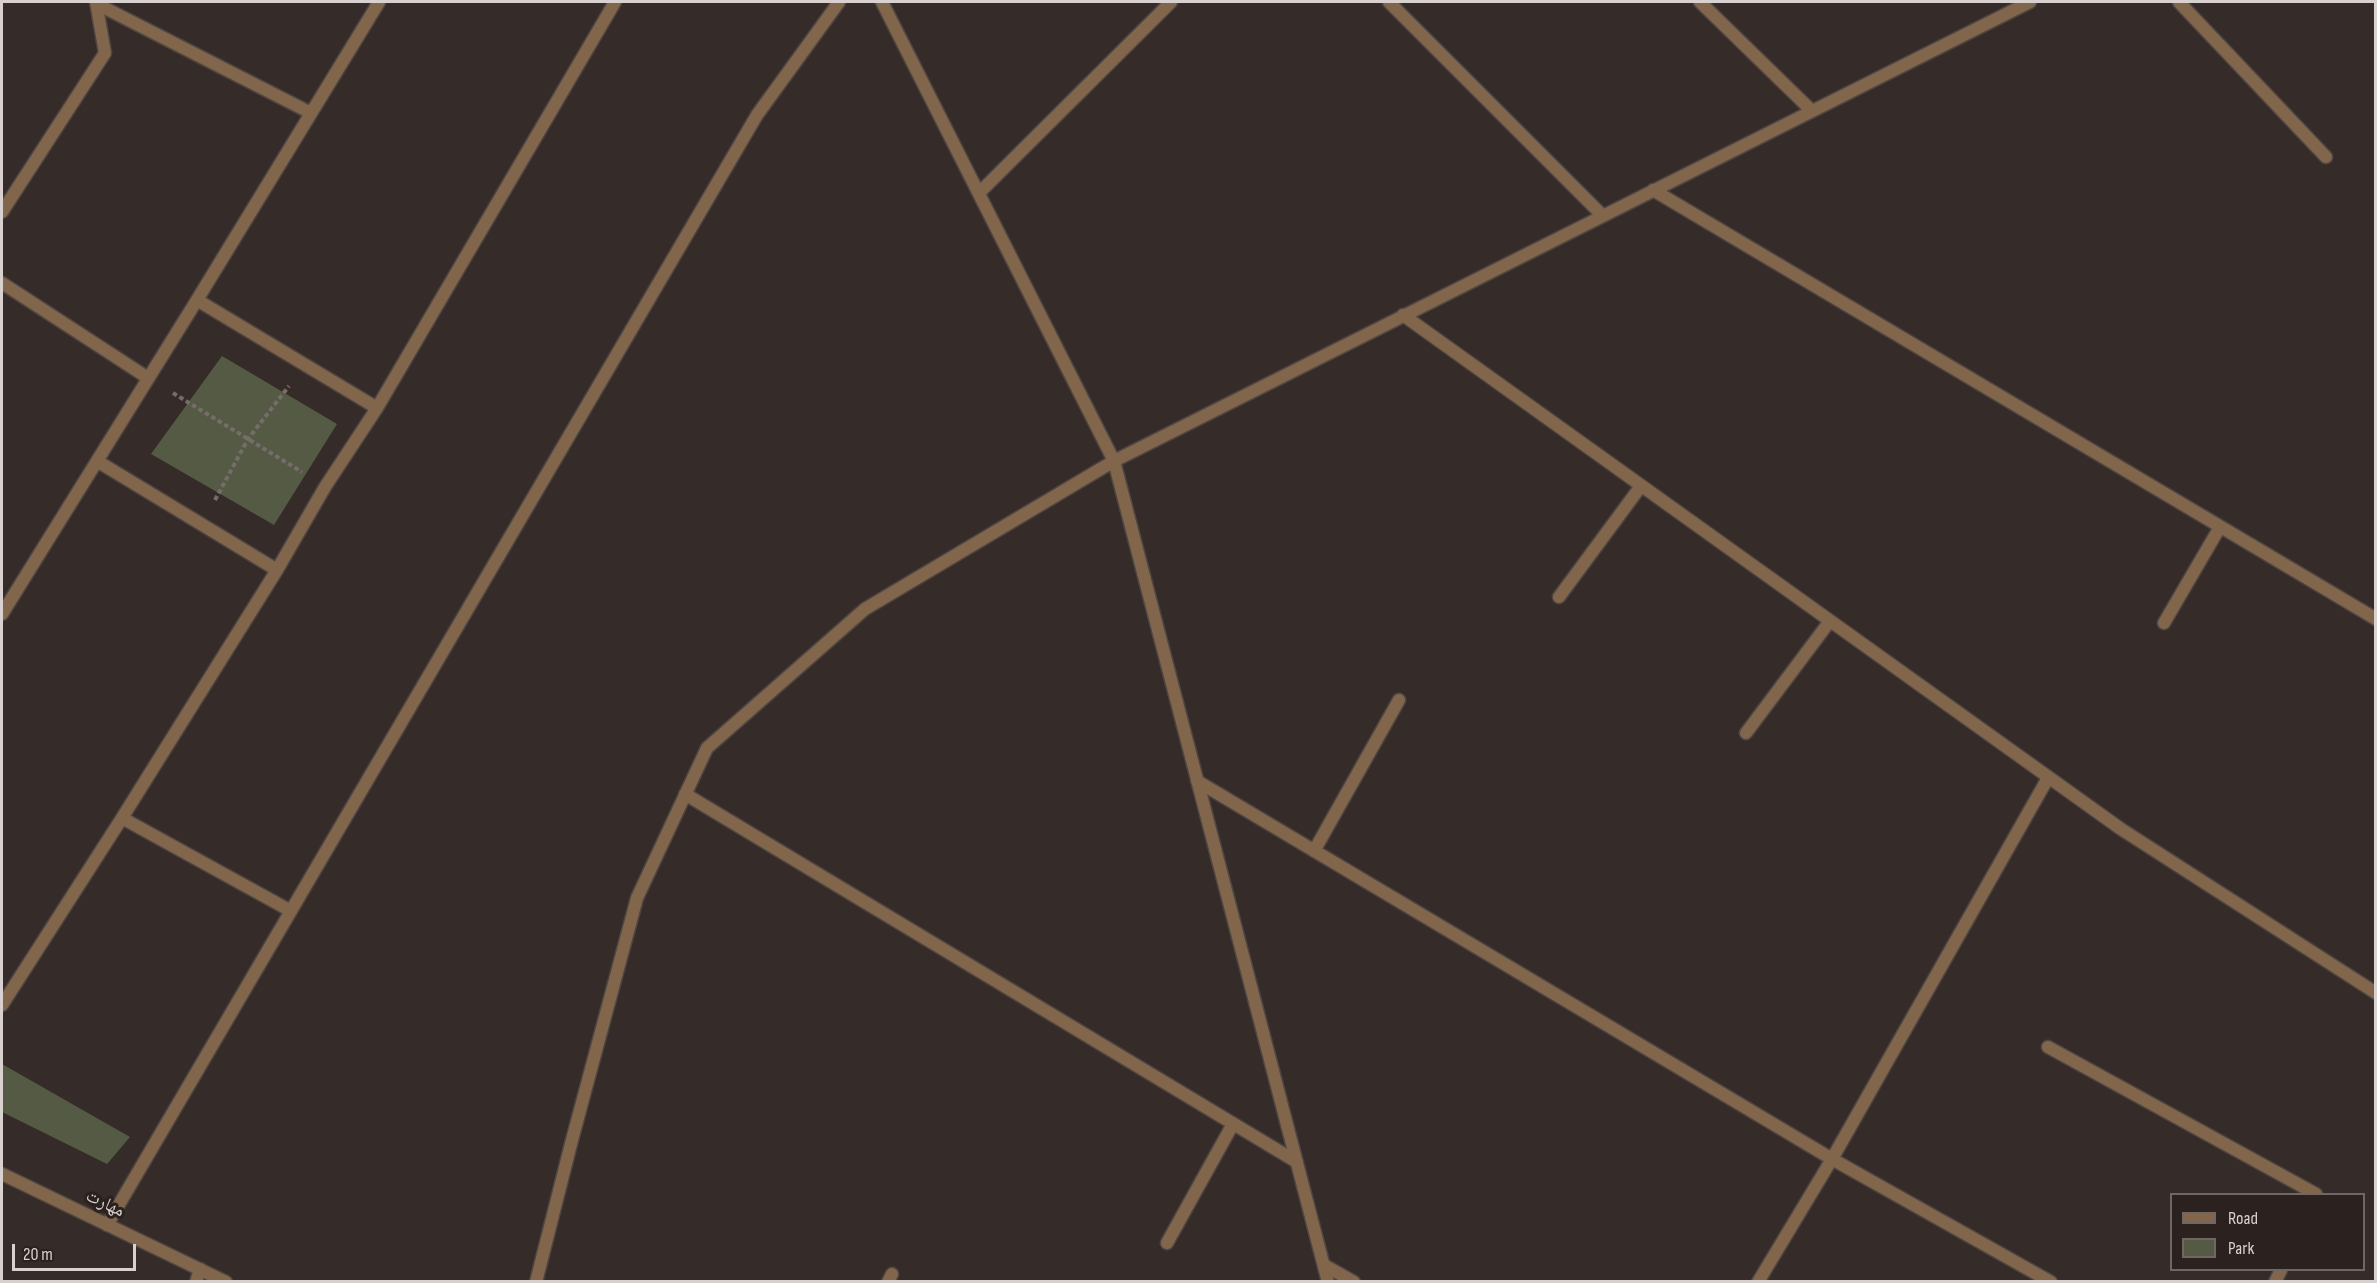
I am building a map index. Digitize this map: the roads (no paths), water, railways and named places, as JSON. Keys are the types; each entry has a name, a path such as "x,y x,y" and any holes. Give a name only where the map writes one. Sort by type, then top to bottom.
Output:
{"street":[{"path":"2,614 379,2"},
{"path":"2,1005 122,818 277,570 325,487 377,408 615,2"},
{"path":"107,1225 757,116 839,2"},
{"path":"882,2 1114,461 1328,1281"},
{"path":"979,193 1171,2"},
{"path":"1389,2 1603,216"},
{"path":"1700,2 1812,111"},
{"path":"536,1281 637,898 707,748 865,609 1114,461 2030,2"},
{"path":"2179,2 2326,158"},
{"path":"96,3 311,113"},
{"path":"2,212 105,52 96,3"},
{"path":"1653,190 2376,618"},
{"path":"2,283 148,378"},
{"path":"197,300 377,408"},
{"path":"1403,315 2121,829 2376,993"},
{"path":"97,461 277,570"},
{"path":"1559,597 1641,486"},
{"path":"2164,623 2220,527"},
{"path":"1746,733 1830,621"},
{"path":"1314,850 1399,700"},
{"path":"1758,1281 1832,1159 2049,778"},
{"path":"1197,781 1832,1159 2051,1281"},
{"path":"685,794 1297,1162"},
{"path":"122,818 291,911"},
{"path":"2048,1047 2314,1193"},
{"path":"1167,1243 1233,1124"},
{"name":"مهارت","path":"2,1174 226,1281"},
{"path":"1324,1265 1354,1281"},
{"path":"196,1281 200,1269"}]}
